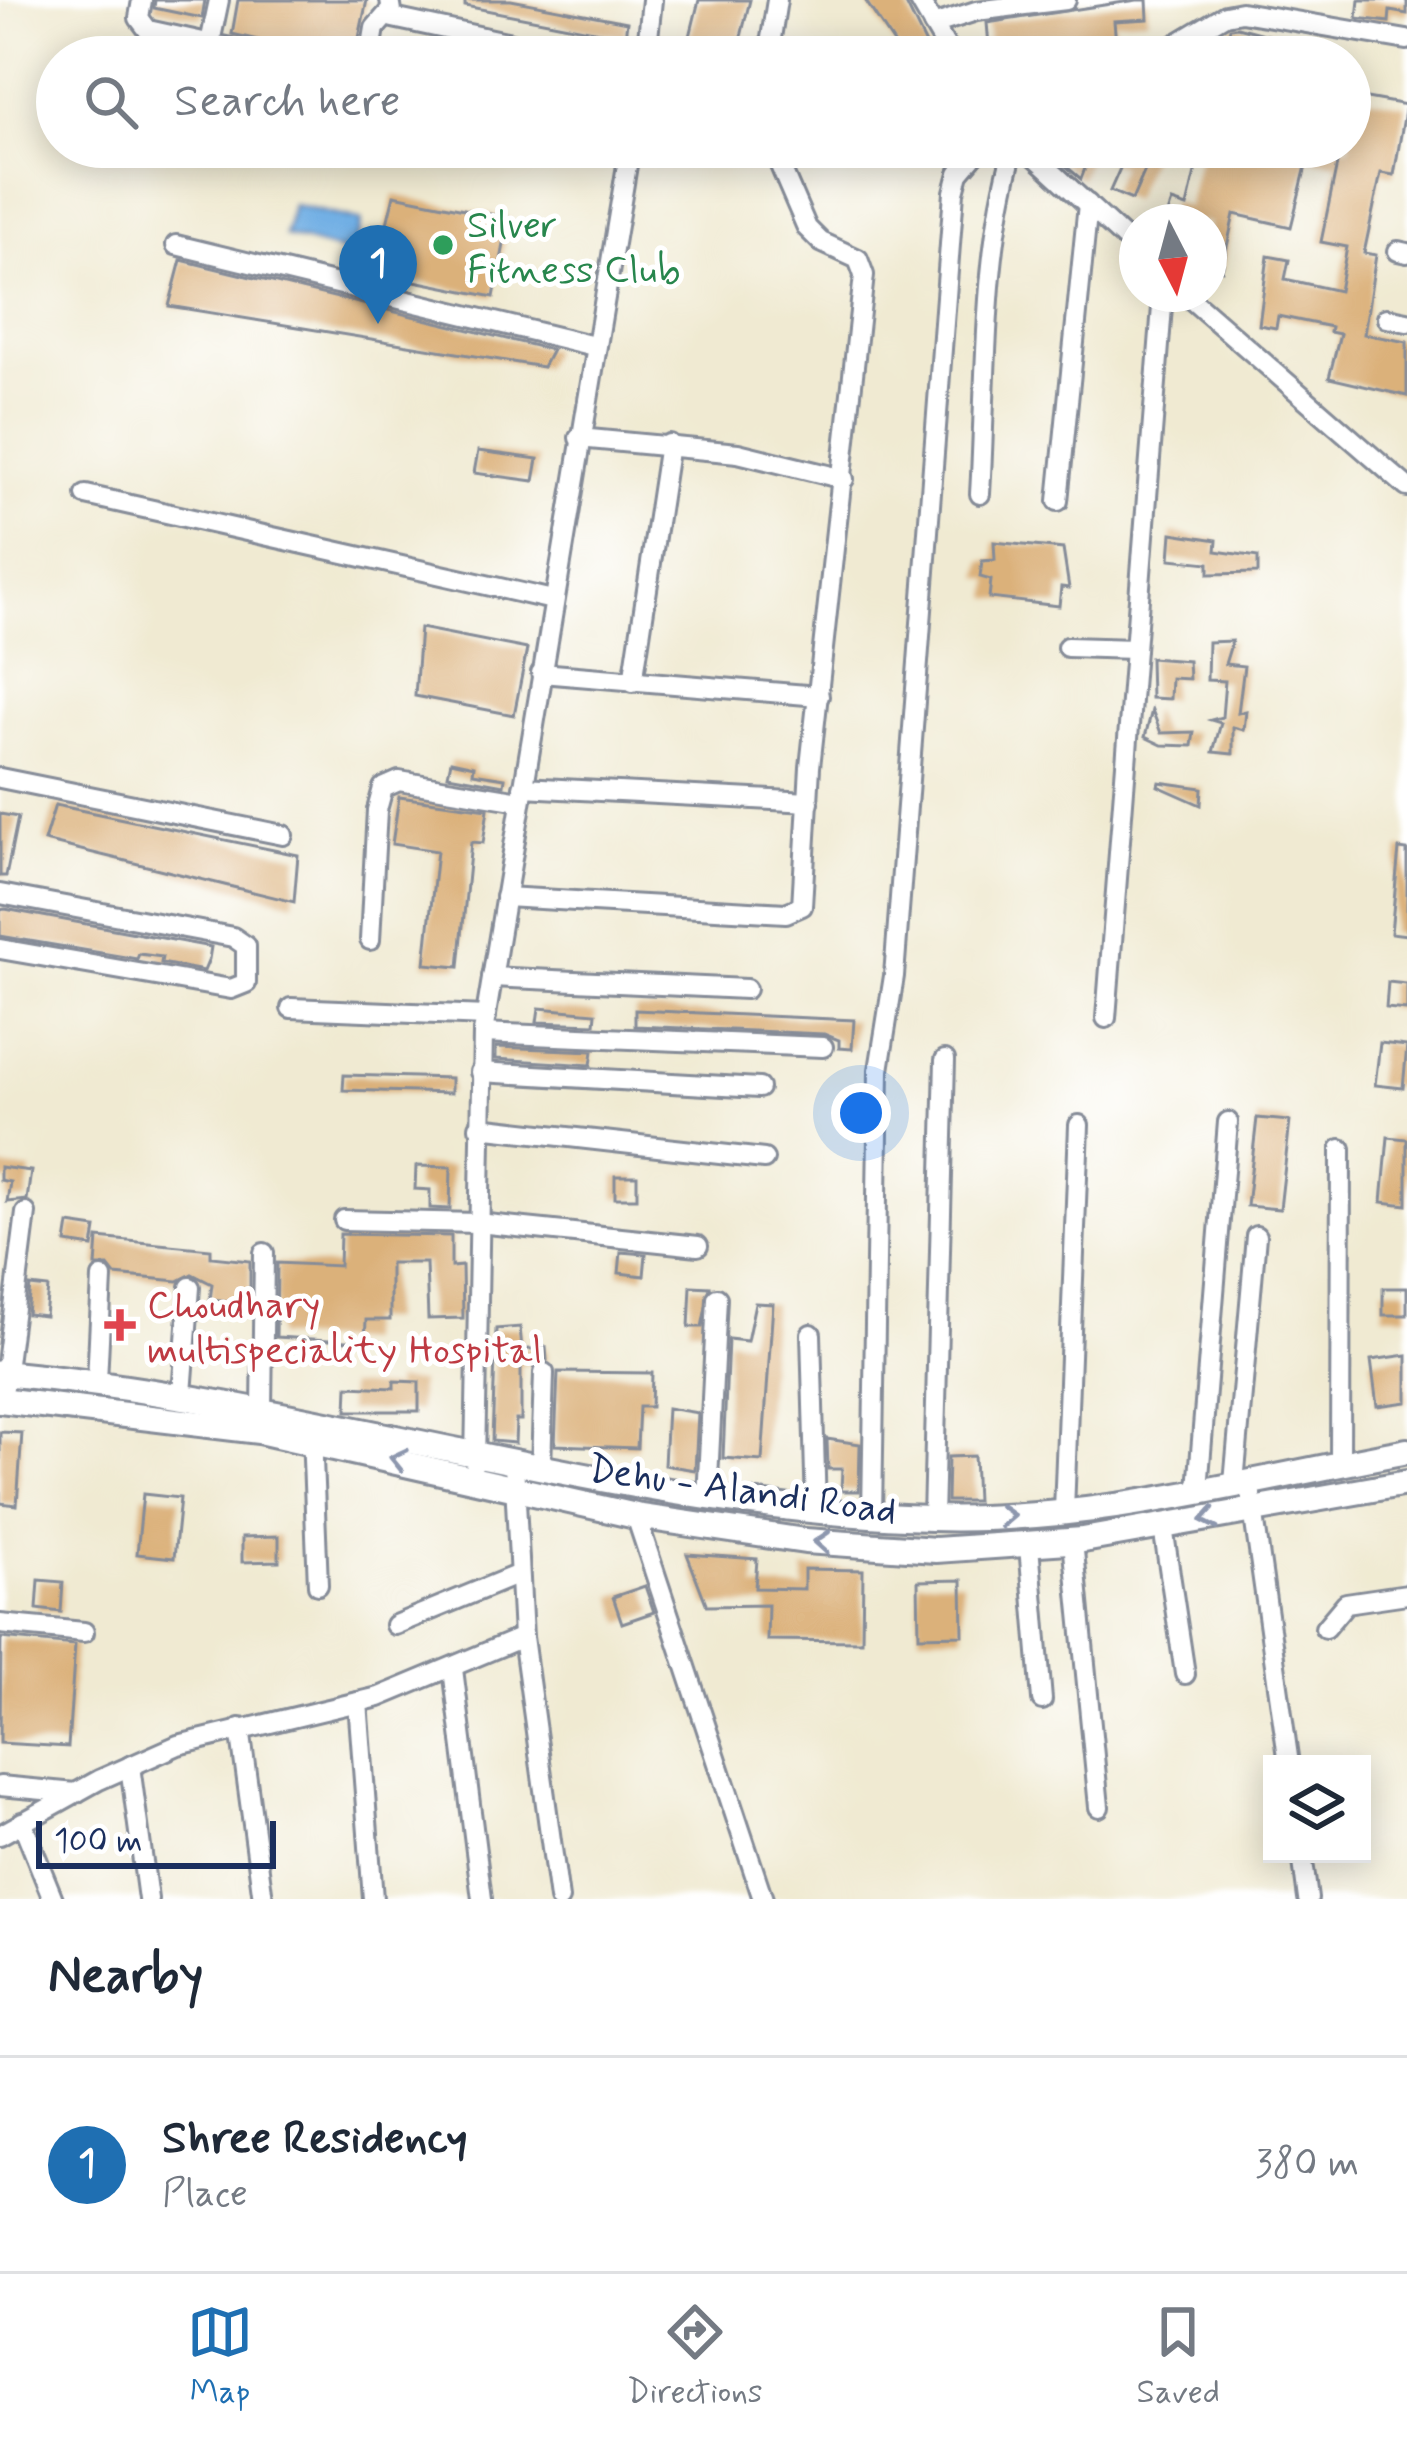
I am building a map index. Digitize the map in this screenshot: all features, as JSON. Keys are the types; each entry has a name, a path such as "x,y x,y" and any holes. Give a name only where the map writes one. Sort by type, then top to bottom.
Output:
{"main road":[{"name":"Dehu - Alandi Road","path":"3,1373 182,1394 262,1410 312,1431"},
{"name":"Dehu - Alandi Road","path":"1,1400 312,1431 514,1474 636,1516 805,1541 936,1550 1073,1541 1407,1483"},
{"name":"Dehu - Alandi Road","path":"514,1474 541,1468 707,1499 933,1518 1064,1511 1407,1451"}],"street":[{"path":"142,0 143,27 181,36"},
{"path":"211,36 219,0"},
{"path":"648,36 652,0"},
{"path":"772,36 778,0"},
{"path":"927,14 945,0"},
{"path":"927,14 1066,0"},
{"path":"374,36 390,6 403,20 478,36"},
{"path":"1190,36 1225,15 1241,12 1407,40"},
{"path":"476,1465 484,1024 625,168"},
{"path":"505,897 796,912 804,895 808,802 864,275 858,259 821,242 807,228 781,168"},
{"path":"872,1514 879,1070 894,976 954,192 962,168"},
{"path":"980,494 993,275 1000,202 1009,168"},
{"path":"1048,168 1119,233"},
{"path":"1058,501 1088,204"},
{"path":"176,245 594,346"},
{"path":"1106,1018 1162,312"},
{"path":"1206,312 1407,487"},
{"path":"579,438 738,453 844,478"},
{"path":"633,682 669,444"},
{"path":"86,495 553,600"},
{"path":"1067,647 1135,650"},
{"path":"541,673 819,696"},
{"path":"0,778 283,835"},
{"path":"370,940 377,810 383,788 399,781 522,794 808,802"},
{"path":"0,894 233,937 246,946 246,983 231,989 0,950"},
{"path":"492,977 746,989"},
{"path":"291,1008 823,1047"},
{"path":"933,1518 945,1060"},
{"path":"480,1072 759,1088"},
{"path":"1198,1490 1228,1122"},
{"path":"1064,1511 1079,1125"},
{"path":"479,1127 764,1160"},
{"path":"1340,1463 1341,1149"},
{"path":"1,1400 26,1213"},
{"path":"344,1220 478,1222 698,1246"},
{"path":"1256,1236 1241,1481 1254,1510 1288,1755"},
{"path":"262,1410 264,1253"},
{"path":"97,1381 102,1278"},
{"path":"182,1394 190,1287"},
{"path":"707,1499 717,1298"},
{"path":"811,1334 817,1511"},
{"path":"541,1468 544,1373"},
{"path":"312,1431 318,1585"},
{"path":"514,1474 523,1637 559,1899"},
{"path":"636,1516 763,1899"},
{"path":"1162,1528 1185,1674"},
{"path":"1073,1541 1099,1807"},
{"path":"1029,1546 1042,1700"},
{"path":"395,1625 519,1574"},
{"path":"1324,1628 1346,1603 1407,1594"},
{"path":"0,1624 84,1632"},
{"path":"0,1835 130,1766 240,1728 358,1702 454,1669 523,1637"},
{"path":"454,1669 482,1899"},
{"path":"358,1702 373,1899"},
{"path":"240,1728 263,1899"},
{"path":"130,1766 148,1899"},
{"path":"0,1786 76,1792"},
{"path":"22,1822 53,1899"},
{"path":"1303,1863 1308,1899"}],"water":[{"path":"293,205 361,221 354,255 285,236"}],"building":[{"path":"155,0 205,0 202,18 154,8"},
{"path":"238,0 367,0 359,36 232,34"},
{"path":"465,0 511,0 627,22 625,36 620,36 465,6"},
{"path":"699,0 750,0 741,36 690,36"},
{"path":"865,0 904,0 922,36 889,36"},
{"path":"1147,0 1148,19 1114,21 1115,36 988,36 987,23"},
{"path":"1359,0 1407,0 1407,14 1390,11 1389,22 1357,18"},
{"path":"1237,27 1271,36 1228,36 1230,28"},
{"path":"1371,99 1406,105 1394,175 1381,173 1364,253 1376,255 1364,334 1407,342 1407,396 1329,378 1340,334 1330,332 1331,327 1278,316 1276,328 1259,325 1268,256 1289,260 1285,279 1339,291 1347,247 1321,242 1336,168 1371,168"},
{"path":"1068,168 1085,168 1081,179"},
{"path":"1120,168 1146,168 1132,200 1110,191"},
{"path":"1196,168 1306,168 1291,227 1234,214 1227,247 1227,204 1188,204"},
{"name":"Silver Fitness Club","path":"394,195 509,218 494,297 375,273"},
{"path":"181,260 552,350 543,367 169,306"},
{"path":"478,451 538,459 534,481 474,473"},
{"path":"1172,533 1217,540 1216,551 1258,557 1258,573 1209,574 1209,563 1170,559"},
{"path":"994,542 1063,549 1069,588 1061,587 1059,606 989,598 991,580 980,577 982,561 995,560"},
{"path":"420,628 527,649 514,715 415,696"},
{"path":"1232,641 1225,664 1244,666 1238,713 1246,711 1244,730 1233,727 1233,754 1213,752 1221,723 1211,720 1222,717 1225,681 1207,680 1208,642"},
{"path":"1150,658 1188,661 1189,679 1171,678 1170,699 1151,698"},
{"path":"1152,710 1161,733 1194,732 1192,746 1162,745 1145,737"},
{"path":"451,761 474,766 473,773 505,778 504,785 448,775"},
{"path":"1159,782 1202,788 1201,805 1158,786"},
{"path":"399,797 488,809 483,843 471,842 459,967 425,964 437,851 392,844"},
{"path":"55,805 298,855 294,902 44,841"},
{"path":"0,814 18,817 6,876 0,876"},
{"path":"1399,849 1407,850 1407,935 1391,933"},
{"path":"0,910 211,947 209,959 204,971 161,963 162,957 139,954 137,959 0,936"},
{"path":"1388,982 1407,984 1407,1010 1386,1008"},
{"path":"539,1008 596,1013 595,1024 537,1022"},
{"path":"635,1010 854,1020 852,1049 839,1048 839,1040 824,1034 635,1026"},
{"path":"1380,1043 1407,1046 1403,1088 1375,1085"},
{"path":"496,1047 593,1051 591,1065 496,1059"},
{"path":"344,1075 451,1078 451,1093 343,1090"},
{"path":"1257,1118 1290,1121 1280,1209 1247,1206"},
{"path":"1388,1137 1407,1139 1407,1205 1382,1202"},
{"path":"416,1166 451,1167 450,1209 430,1208 430,1190 415,1189"},
{"path":"0,1167 31,1171 27,1200 7,1202 10,1182 0,1180"},
{"path":"615,1176 637,1176 637,1198 615,1198"},
{"path":"69,1224 96,1228 93,1247 66,1243"},
{"path":"340,1234 451,1236 451,1267 462,1266 463,1318 428,1319 426,1263 390,1263 390,1320 366,1320 365,1342 276,1337 277,1263 339,1266"},
{"path":"98,1238 211,1249 211,1257 250,1261 250,1304 210,1300 212,1284 192,1274 178,1281 115,1275 108,1266 96,1266"},
{"path":"621,1252 646,1254 644,1276 619,1273"},
{"path":"30,1286 48,1288 45,1316 27,1314"},
{"path":"691,1286 710,1287 702,1327 689,1327"},
{"path":"1383,1288 1407,1288 1407,1315 1383,1315"},
{"path":"755,1303 773,1304 762,1461 723,1458 728,1339 747,1341"},
{"path":"520,1327 522,1350 546,1347 547,1360 521,1365 521,1420 516,1420 515,1443 492,1441 496,1329"},
{"path":"1407,1355 1407,1402 1377,1406 1371,1360"},
{"path":"558,1372 652,1373 651,1407 639,1407 637,1448 555,1445"},
{"path":"394,1381 419,1382 419,1411 347,1411 348,1386 394,1388"},
{"path":"667,1408 698,1413 695,1470 664,1465"},
{"path":"0,1432 22,1433 17,1505 0,1503"},
{"path":"827,1439 860,1444 859,1491 841,1491 842,1469 828,1469"},
{"path":"974,1456 976,1501 947,1501 948,1457"},
{"path":"143,1494 180,1498 174,1558 137,1554"},
{"path":"279,1536 279,1561 242,1562 242,1537"},
{"path":"687,1554 757,1559 755,1588 804,1589 804,1569 863,1570 862,1641 767,1640 768,1605 707,1606"},
{"path":"39,1580 63,1582 61,1612 37,1609"},
{"path":"962,1580 963,1635 919,1636 918,1581"},
{"path":"645,1586 654,1612 622,1623 613,1597"},
{"path":"1,1638 75,1645 68,1747 0,1743"}],"place":[{"name":"Silver Fitness Club","path":"443,245"},
{"name":"Shree Residency","path":"378,324"},
{"name":"Choudhary multispeciality Hospital","path":"120,1325"}]}
